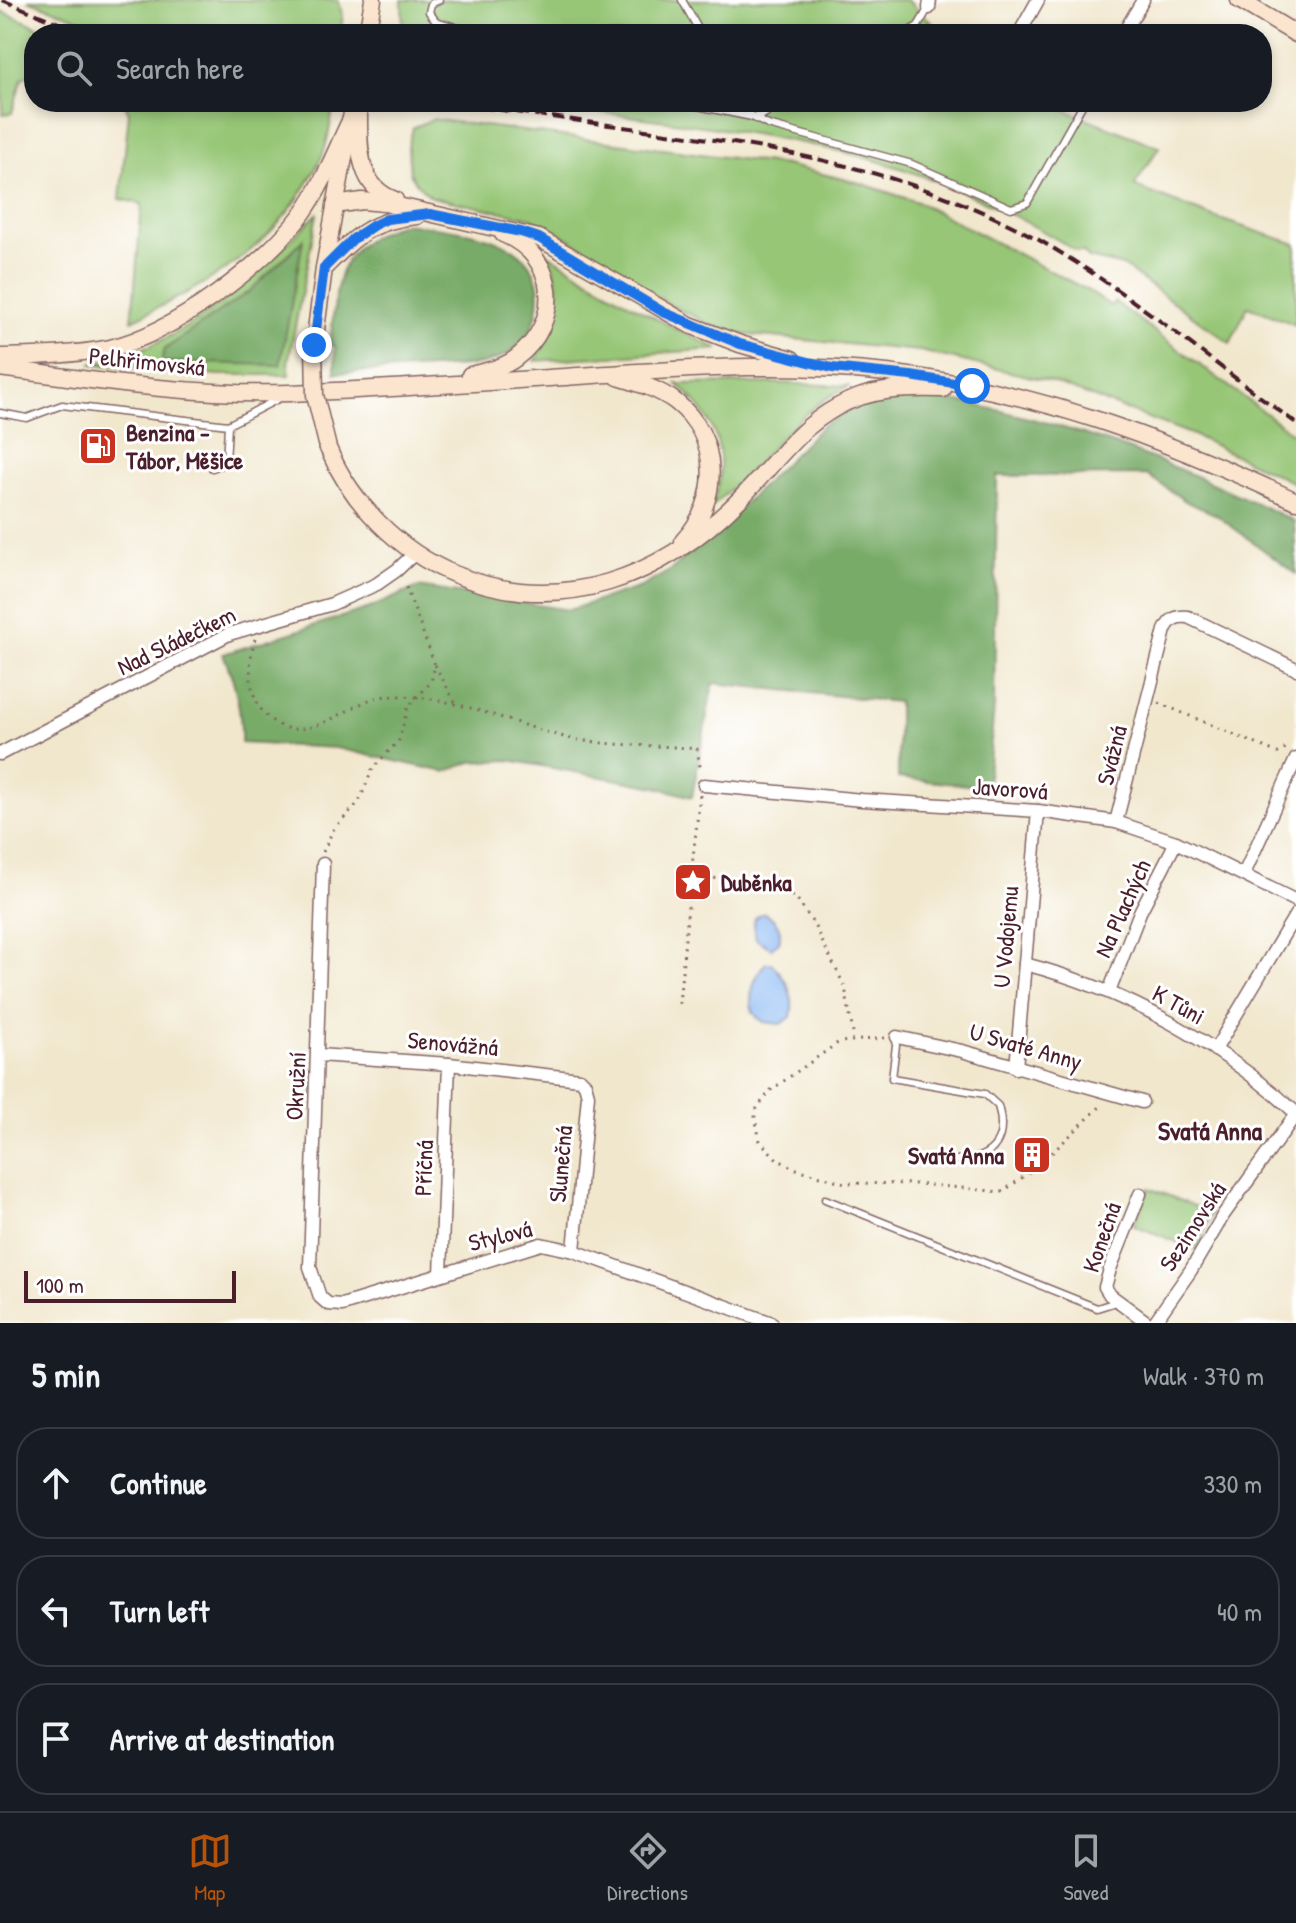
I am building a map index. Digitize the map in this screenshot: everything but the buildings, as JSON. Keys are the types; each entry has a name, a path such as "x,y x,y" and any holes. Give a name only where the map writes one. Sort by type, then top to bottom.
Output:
{"main road":[{"path":"369,24 373,0"},
{"path":"1239,0 1296,34"},
{"path":"353,112 324,268 314,345 315,395 328,448 346,481 369,512 415,553 470,580 529,593 558,593 605,584 647,569 716,522 799,436 839,406 888,390 938,389 1009,394"},
{"path":"357,112 360,151 370,183 387,197 430,214"},
{"path":"0,357 112,347 151,332 208,299 263,255 301,216 350,121"},
{"path":"335,205 374,201 539,238 690,325 769,353 832,368"},
{"path":"324,268 353,239 374,225 387,219 430,214"},
{"path":"416,386 504,365 523,352 542,325 549,292 542,265 523,245 483,225"},
{"path":"416,386 746,366 832,368 911,376 1009,394 1108,422 1161,441 1296,501"},
{"name":"Pelhřimovská","path":"0,368 172,390 290,393 416,386"},
{"path":"608,374 654,389 674,400 697,426 709,451 711,476 707,499 689,535 671,554"}],"street":[{"path":"1025,24 1038,0"},
{"path":"1129,24 1143,0"},
{"name":"Nad Sládečkem","path":"0,754 229,634 332,604 377,584 415,553"},
{"name":"Svážná","path":"1116,822 1169,622 1178,617 1188,617 1296,669"},
{"path":"1244,874 1294,756"},
{"name":"Javorová","path":"704,785 862,800 1038,811 1116,822 1176,842 1296,901"},
{"name":"U Vodojemu","path":"1016,1068 1038,811"},
{"name":"Na Plachých","path":"1109,992 1140,912 1176,842"},
{"name":"Okružní","path":"323,864 310,1267 316,1291 328,1304"},
{"path":"1215,1050 1296,914"},
{"name":"K Tůni","path":"1025,964 1109,992 1215,1050 1296,1114"},
{"name":"U Svaté Anny","path":"897,1037 962,1051 1142,1102"},
{"name":"Senovážná","path":"318,1055 449,1064 576,1077 583,1081"},
{"name":"Příčná","path":"441,1274 449,1064"},
{"name":"Slunečná","path":"574,1251 588,1095 583,1081"},
{"name":"Sezimovská","path":"1151,1323 1191,1270 1224,1214 1296,1114"},
{"name":"Konečná","path":"1140,1194 1105,1287 1118,1302 1151,1323"},
{"name":"Stylová","path":"328,1304 342,1305 541,1244 574,1251 772,1323"}],"lane":[{"path":"439,0 431,4 429,12 436,21 446,24"},
{"path":"682,0 695,24"},
{"path":"919,24 930,4"},
{"path":"727,112 912,164 1011,208 1027,203 1078,112"},
{"path":"749,112 752,117"},
{"path":"752,117 768,112"},
{"path":"0,413 27,418 62,405 228,425 290,393"},
{"path":"212,468 226,463 228,425"},
{"path":"897,1037 892,1078 985,1094 998,1106 999,1130 990,1152 974,1160 954,1160"},
{"path":"825,1199 1097,1308 1118,1302"}],"path":[{"path":"397,570 435,665 456,705"},
{"path":"261,625 250,654 251,683 261,710 281,726 297,730 326,721 376,697 416,697 597,743 640,743 697,749 704,785 698,800 679,1004"},
{"path":"323,864 323,851 333,830 359,802 376,764 399,740 408,707 431,682 435,665"},
{"path":"1148,698 1278,753 1284,749 1294,756"},
{"path":"691,875 778,887 802,905 845,987 854,1039"},
{"path":"897,1037 839,1042 771,1090 757,1108 755,1117 760,1141 777,1159 793,1168 845,1183 1002,1192 1036,1168 1103,1105"}],"green space":[{"path":"28,0 338,0 343,16 342,24 93,24"},
{"path":"402,0 907,0 933,24 403,24"},
{"path":"0,11 32,24 24,24 24,77 12,113 3,114"},
{"path":"332,112 322,156 306,186 266,236 218,274 132,320 142,204 120,199 129,113"},
{"path":"599,112 1070,112 1159,147 1134,186 1213,217 1296,244 1296,325 1248,306 1230,343 1123,266 1089,258 1030,224 927,178 831,149"},
{"path":"432,119 785,165 860,183 920,203 1087,290 1111,306 1115,302 1296,436 1296,484 1191,434 1049,381 920,351 729,333 670,305 565,236 531,218 431,197 410,173 408,147 413,128"},
{"path":"317,214 288,363 290,375 219,375 91,364 126,355 188,326 242,286","holes":["250,291 280,365 166,349"]},
{"path":"405,223 451,229 497,241 517,252 531,266 538,286 537,312 531,330 520,344 506,355 479,365 335,373 335,346 330,345 338,283 344,268 364,242"},
{"path":"303,240 280,365 161,362 165,349 250,291"},
{"path":"548,254 653,317 719,349 535,361 557,309 557,283"},
{"path":"677,384 850,386 808,412 710,508 720,473 717,440 702,410"},
{"path":"897,396 955,401 1051,424 1122,447 1224,489 1294,521 1296,574 1215,514 1187,502 1147,475 997,476 994,707 987,787 898,778 898,702 713,683 692,797 656,787 509,760 471,762 445,772 336,748 241,743 237,698 223,654 370,608 418,587 569,610 641,587 671,570 822,426 860,404"},
{"path":"1149,1188 1212,1213 1197,1250 1134,1225"}],"water":[{"path":"764,913 775,921 780,933 779,942 771,948 756,939 753,925 755,918"},
{"path":"766,963 771,963 781,975 791,995 791,1017 781,1024 763,1022 752,1007 753,986"}],"railway":[{"path":"2,0 61,24"},
{"path":"517,112 691,136 793,154 844,165 943,196 991,216 1073,260 1296,423"}],"place":[{"name":"Benzina - Tábor, Měšice","path":"98,446"},
{"name":"Duběnka","path":"693,882"},
{"name":"Svatá Anna","path":"1032,1155"}],"district":[{"name":"Svatá Anna","path":"1210,1130"}],"route":[{"path":"314,345 324,268 353,239 374,225 387,219 430,214 539,238 663,312 740,344 832,368 972,386"}]}
